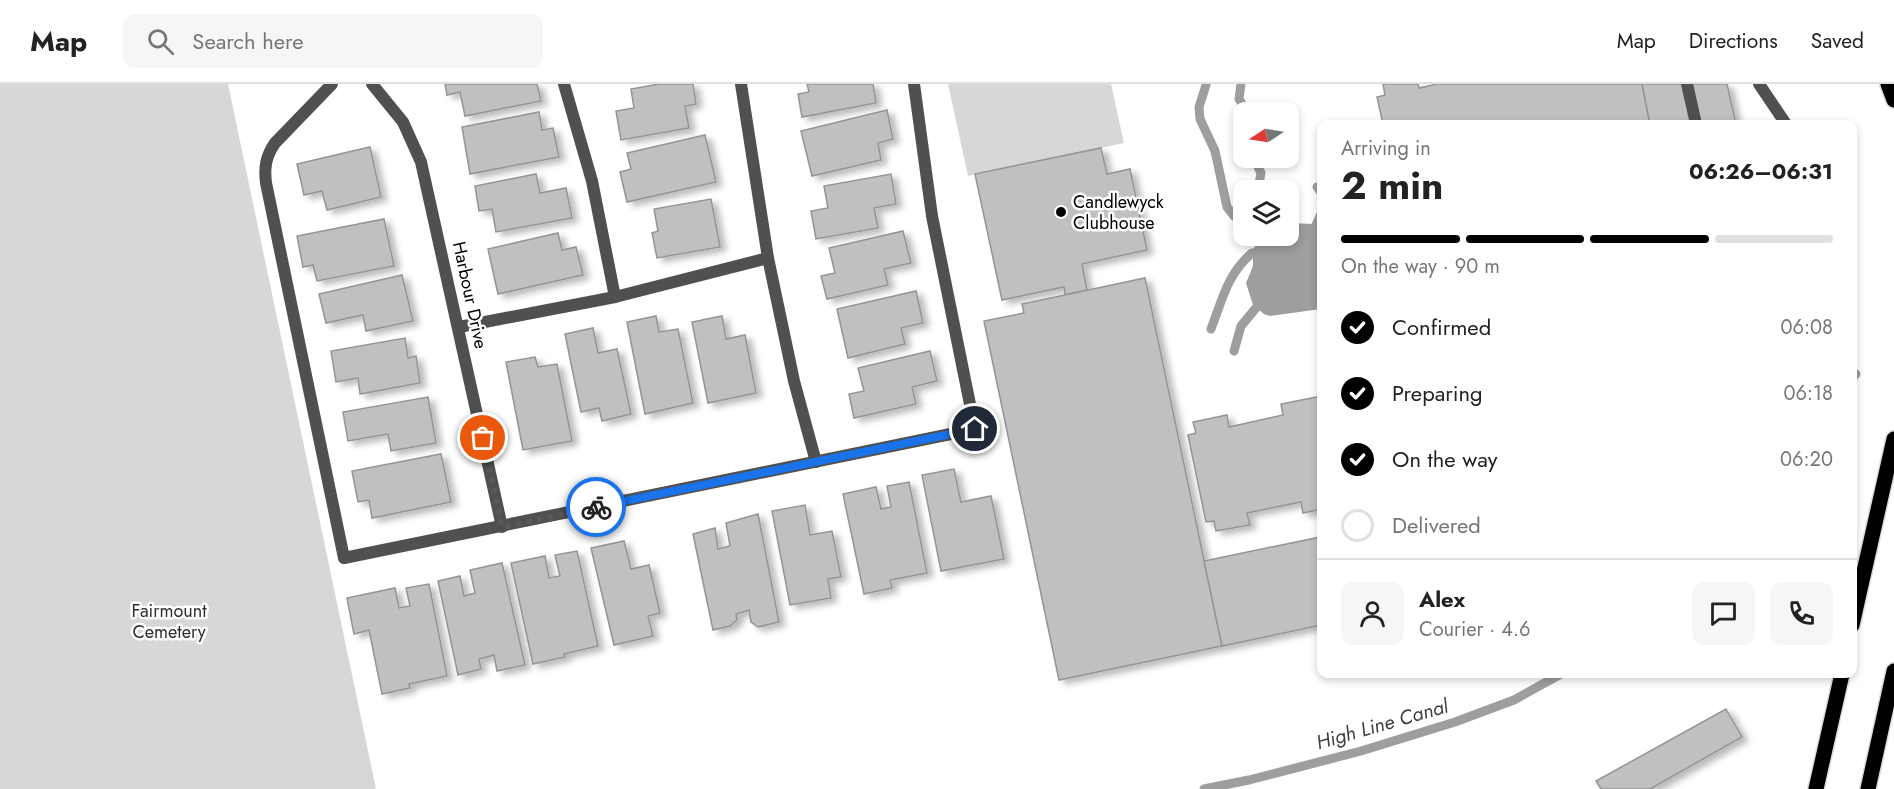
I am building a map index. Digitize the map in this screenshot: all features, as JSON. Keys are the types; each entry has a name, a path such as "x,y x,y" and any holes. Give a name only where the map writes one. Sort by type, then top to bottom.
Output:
{"main road":[{"path":"1888,84 1894,100"},
{"path":"1857,603 1894,439"},
{"path":"1868,789 1891,696 1894,671"},
{"path":"1816,789 1841,678"}],"street":[{"path":"332,84 275,143 268,154 265,168 266,183 344,558 975,429 932,216 914,84"},
{"name":"Harbour Drive","path":"372,84 400,116 417,149 429,189 502,527"},
{"path":"564,84 592,181 615,297"},
{"path":"741,84 768,258 794,381 816,462"},
{"path":"1687,84 1695,120"},
{"path":"1759,84 1783,120"},
{"path":"459,327 615,297 768,258"}],"green space":[{"name":"Fairmount Cemetery","path":"0,84 228,84 376,789 0,789"},
{"path":"948,84 1111,84 1124,143 968,176"}],"shaded area":[{"path":"1299,223 1317,226 1317,310 1270,316 1253,305 1246,283 1253,266 1253,249 1255,246 1299,246"}],"building":[{"path":"445,84 537,84 541,101 465,116 460,92 447,95"},
{"path":"659,84 693,84 696,104 685,106 689,128 621,140 616,111 634,108 631,89"},
{"path":"807,84 873,84 876,103 802,117 798,94 809,92"},
{"path":"1383,84 1418,84 1419,88 1437,84 1642,84 1649,120 1382,120 1377,97 1385,95"},
{"path":"1642,84 1727,84 1735,120 1649,120"},
{"path":"887,110 893,139 878,143 881,160 812,176 801,131"},
{"path":"539,112 542,130 553,128 559,157 470,174 462,127"},
{"path":"705,135 716,182 627,202 620,172 631,169 627,153"},
{"path":"370,147 381,197 327,210 322,191 304,195 297,164"},
{"name":"Candlewyck Clubhouse","path":"1101,148 1107,174 1130,169 1147,250 1082,264 1087,290 1065,295 1064,287 1002,300 975,174"},
{"path":"536,174 540,193 566,188 572,218 496,232 492,209 479,211 475,186"},
{"path":"891,174 896,204 874,208 878,228 816,239 811,211 828,208 824,186"},
{"path":"711,199 720,247 657,258 652,233 658,231 654,209"},
{"path":"384,219 394,266 317,281 313,265 303,267 297,236"},
{"path":"903,231 911,263 884,269 888,285 827,299 821,276 835,273 829,248"},
{"path":"558,233 562,250 576,247 583,275 498,294 488,249"},
{"path":"402,275 413,321 366,331 363,315 326,323 319,294"},
{"path":"1145,278 1222,646 1059,680 984,321 1024,313 1022,304"},
{"path":"916,291 923,323 901,328 905,344 848,358 837,309"},
{"path":"656,316 659,332 678,329 693,403 645,414 627,322"},
{"path":"722,316 726,339 745,335 756,393 708,403 692,322"},
{"path":"593,328 598,353 617,349 631,414 602,421 599,408 581,412 565,334"},
{"path":"405,338 408,358 416,356 420,383 360,394 358,378 336,382 331,351"},
{"path":"930,351 937,381 912,387 916,404 854,418 849,394 864,391 858,368"},
{"path":"535,357 538,367 557,364 572,441 523,450 506,362"},
{"path":"428,397 436,443 391,451 388,434 348,441 343,412"},
{"path":"1317,397 1317,510 1303,513 1301,502 1247,513 1250,525 1216,531 1214,521 1206,522 1188,435 1196,433 1193,422 1227,415 1229,427 1283,415 1281,404"},
{"path":"441,454 451,502 372,518 369,500 358,502 352,471"},
{"path":"954,469 961,502 991,496 1004,559 941,571 922,475"},
{"path":"909,482 927,573 890,580 892,588 864,594 843,494 876,487 881,509 891,507 887,486"},
{"path":"805,505 810,535 832,531 841,577 828,579 831,598 790,605 772,511"},
{"path":"758,514 779,622 758,627 751,622 749,610 736,614 737,620 730,626 713,630 693,534 715,528 718,549 730,546 726,523"},
{"path":"1317,538 1317,626 1222,646 1204,561"},
{"path":"624,541 631,569 649,565 660,613 648,616 653,636 614,645 591,548"},
{"path":"577,551 598,646 533,664 511,563 545,556 549,578 560,576 555,555"},
{"path":"502,563 525,665 497,671 494,655 479,659 481,669 458,675 438,581 460,576 464,596 475,593 470,570"},
{"path":"429,584 447,676 409,684 410,688 382,694 369,630 354,634 347,598 395,588 399,608 410,606 406,588"},
{"path":"1726,709 1742,737 1650,789 1601,789 1596,781"}],"waterway":[{"path":"1241,84 1239,99 1241,102"},
{"path":"1206,85 1199,107 1200,119 1215,151 1227,207 1233,215"},
{"path":"1259,168 1261,173 1260,180"},
{"path":"1211,329 1231,279 1252,253"},
{"path":"1234,351 1241,326 1256,308"},
{"name":"High Line Canal","path":"1204,789 1249,780 1361,751 1455,722 1514,700 1554,678"}],"way so far":[{"path":"483,438 502,527 596,507"}],"place":[{"name":"Candlewyck Clubhouse","path":"1061,212"}],"route":[{"path":"596,507 975,429"}]}
